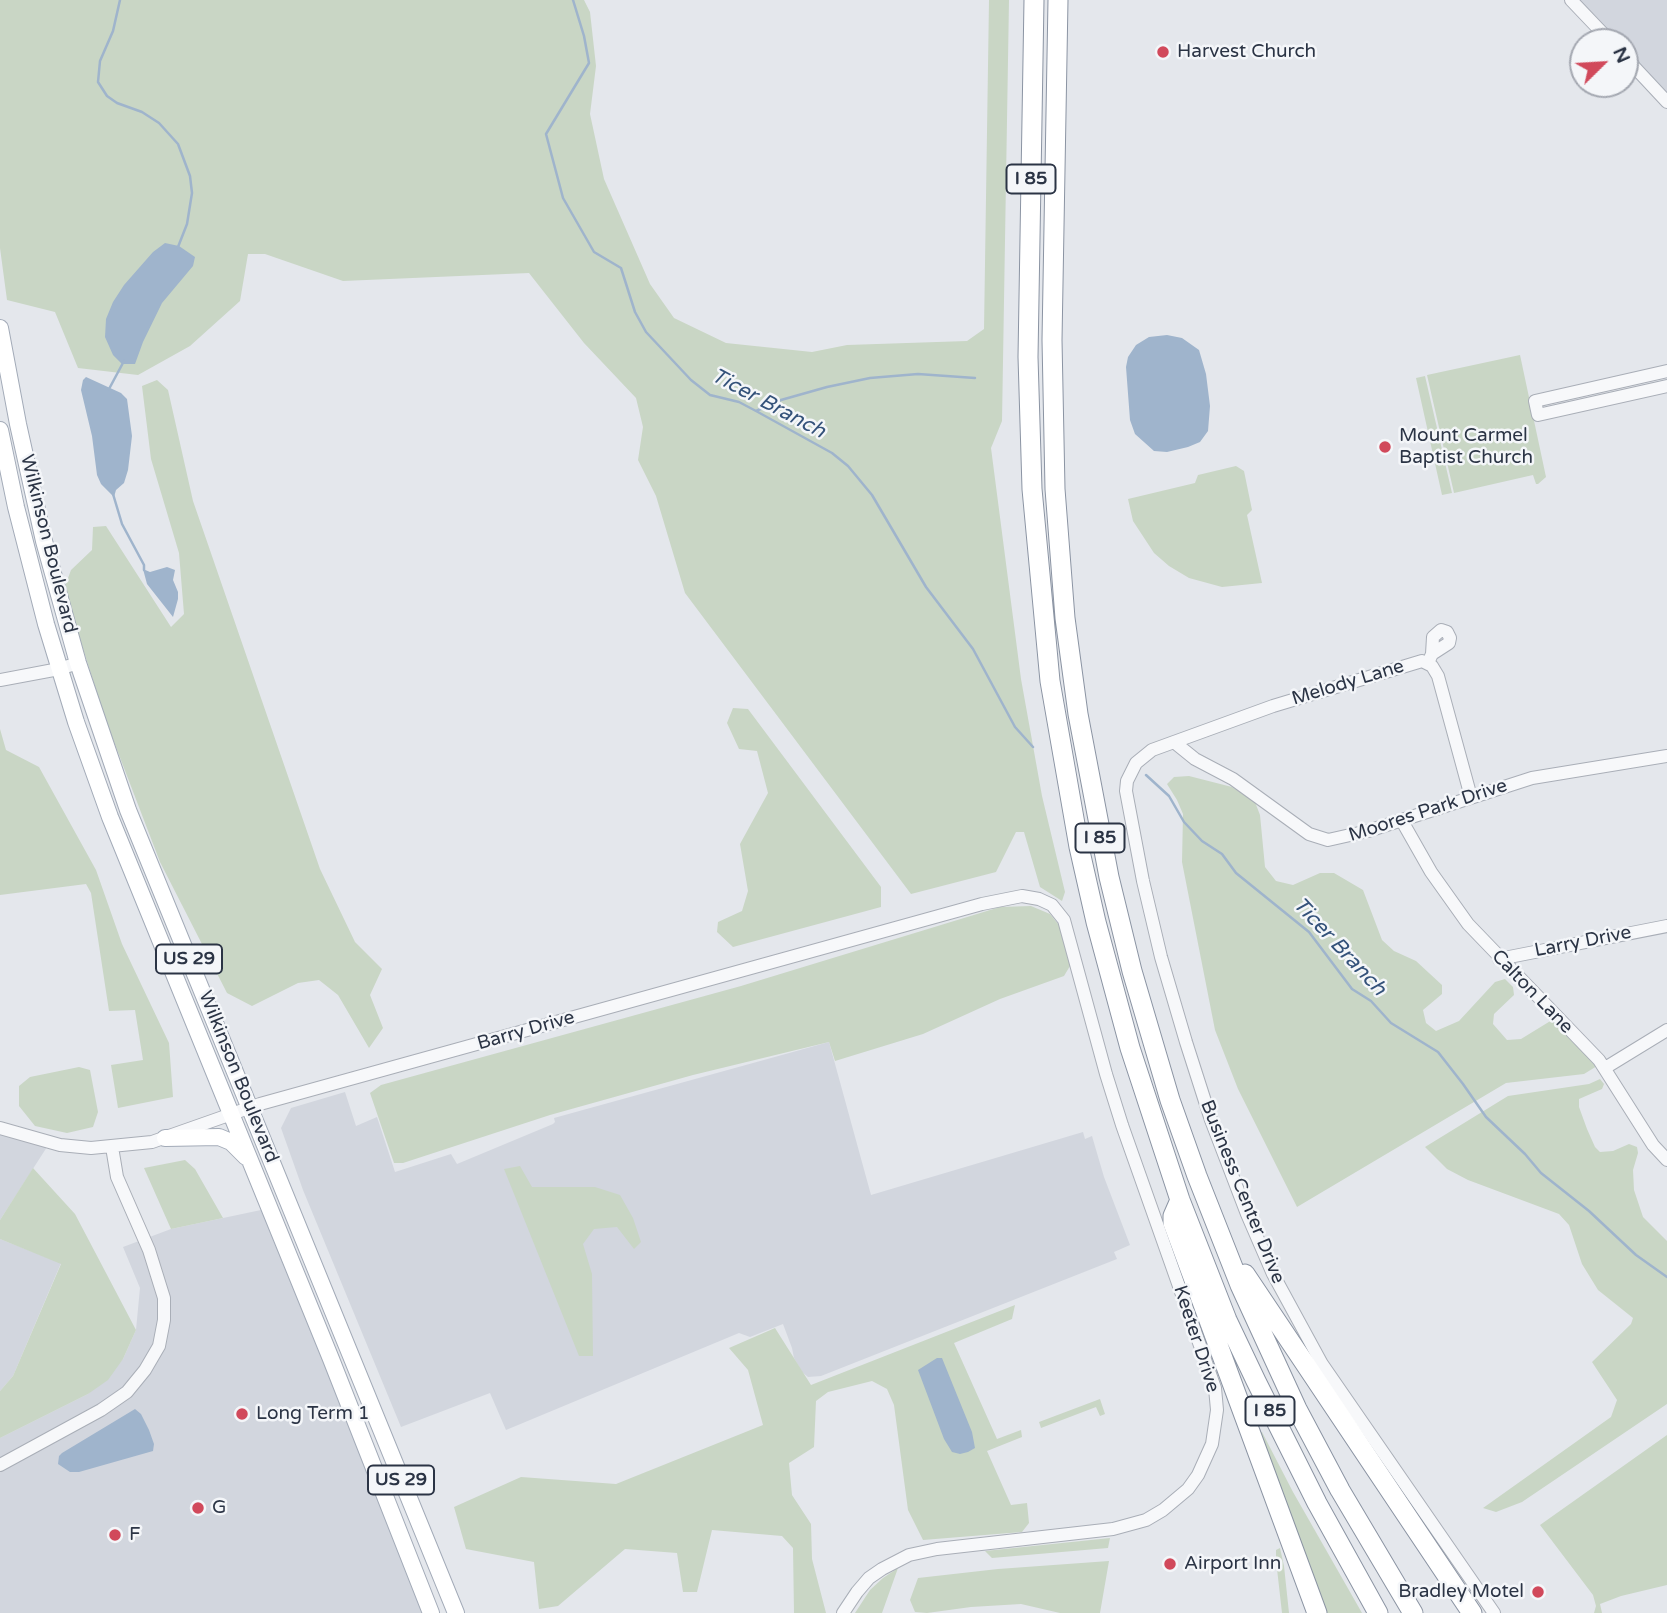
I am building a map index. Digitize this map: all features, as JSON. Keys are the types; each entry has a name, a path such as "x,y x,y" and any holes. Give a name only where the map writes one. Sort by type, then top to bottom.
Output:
{"highway":[{"name":"I 85","path":"1034,0 1029,421 1034,522 1050,681 1069,795 1099,935 1130,1048 1180,1200 1227,1320 1256,1381 1317,1503 1378,1613"},
{"name":"I 85","path":"1058,0 1053,424 1058,536 1070,654 1098,829 1132,971 1170,1100 1220,1237 1297,1409 1340,1490 1413,1613"},
{"path":"1180,1200 1173,1223 1317,1613"},
{"path":"1220,1237 1472,1613"}],"main road":[{"name":"Wilkinson Boulevard","path":"0,328 44,541 78,663 128,810 456,1613"},
{"name":"Wilkinson Boulevard","path":"0,429 16,507 60,669 111,821 431,1613"},
{"path":"165,1138 219,1137 240,1149 251,1163"},
{"path":"371,1459 380,1464 388,1475 444,1613"}],"street":[{"path":"1572,0 1598,28"},
{"path":"1639,72 1667,102"},
{"path":"1667,371 1535,401 1538,415 1667,386"},
{"name":"Melody Lane","path":"1174,742 1345,683 1430,658 1438,676 1471,797"},
{"path":"0,680 78,663"},
{"name":"Moores Park Drive","path":"1174,742 1195,759 1233,779 1316,837 1328,840 1402,821 1532,778 1667,756"},
{"name":"Business Center Drive","path":"1174,742 1152,750 1136,762 1127,781 1126,802 1161,957 1211,1120 1273,1274 1322,1364 1494,1613"},
{"name":"Calton Lane","path":"1402,821 1445,894 1499,959 1605,1068 1653,1145 1667,1160"},
{"name":"Barry Drive","path":"0,1128 60,1145 92,1148 152,1142 251,1107 982,904 1022,896 1052,905"},
{"name":"Keeter Drive","path":"843,1613 869,1578 909,1556 937,1549 1113,1529 1146,1520 1188,1489 1198,1475 1212,1444 1217,1409 1215,1388 1110,1086 1064,920 1052,905"},
{"name":"Larry Drive","path":"1499,959 1667,926"},
{"path":"1605,1068 1667,1030"},
{"path":"0,1465 101,1410 127,1392 145,1370 159,1346 164,1320 164,1298 149,1250 117,1177 112,1147"}],"shaded area":[{"path":"1574,0 1667,0 1667,101 1639,70 1639,28 1600,28"},
{"path":"829,1042 871,1195 1083,1132 1085,1139 1092,1136 1104,1177 1130,1245 1114,1252 1117,1259 821,1376 808,1377 802,1372 794,1358 783,1324 750,1337 739,1333 506,1430 490,1393 401,1427 303,1190 281,1128 291,1108 345,1092 356,1126 377,1117 395,1172 451,1154 457,1164 553,1124 554,1118"},
{"path":"0,1128 47,1147 0,1220"},
{"name":"Long Term 1","path":"261,1210 426,1613 0,1613 0,1438 88,1394 123,1359 136,1330 140,1288 123,1247 171,1229"},
{"path":"0,1239 61,1263 13,1376 0,1391"}],"green space":[{"path":"0,0 584,0 590,12 596,66 590,114 604,179 650,284 674,318 726,343 812,352 847,345 967,341 984,329 989,0 1009,0 1002,421 991,448 1021,679 1042,796 1065,892 1062,901 1040,887 1024,832 1016,832 996,872 911,894 685,593 656,496 638,460 643,427 636,398 584,343 529,273 343,281 265,254 248,254 240,301 190,346 138,375 78,368 55,312 7,300 0,248"},
{"path":"1520,355 1546,477 1538,484 1533,475 1454,493 1427,375"},
{"path":"1425,376 1452,493 1442,495 1416,378"},
{"path":"157,380 168,390 193,501 320,869 355,942 382,969 370,995 383,1028 369,1048 338,995 319,980 298,983 252,1006 227,993 160,862 106,721 64,589 71,570 92,550 93,527 106,526 171,627 184,614 179,553 151,459 142,386"},
{"path":"1236,466 1244,471 1252,510 1247,515 1262,583 1222,587 1189,578 1154,553 1133,521 1128,499 1195,483 1198,475"},
{"path":"733,708 748,709 881,887 881,907 733,947 717,932 718,922 742,911 748,891 740,844 768,793 757,751 739,749 727,723"},
{"path":"0,729 6,750 39,767 96,870 122,944 169,1043 173,1097 118,1108 111,1065 143,1060 135,1010 109,1011 91,893 86,884 0,895"},
{"path":"1189,776 1232,787 1255,802 1260,815 1265,867 1276,881 1293,885 1320,873 1334,873 1363,890 1382,940 1394,951 1416,961 1442,985 1442,994 1423,1010 1426,1023 1436,1031 1459,1021 1495,982 1505,979 1513,987 1514,995 1494,1014 1493,1024 1507,1040 1521,1039 1552,1020 1597,1066 1584,1074 1506,1083 1297,1207 1238,1089 1215,1030 1182,862 1183,814 1167,784 1174,777"},
{"path":"1031,906 1050,914 1059,925 1070,966 1064,976 1000,999 923,1034 835,1061 829,1042 693,1075 550,1115 403,1163 394,1163 370,1093 381,1085 741,986 1000,907"},
{"path":"79,1067 90,1070 98,1112 93,1127 67,1133 35,1126 19,1106 19,1086 30,1077"},
{"path":"1600,1079 1604,1084 1602,1089 1579,1099 1587,1129 1600,1152 1613,1151 1629,1144 1637,1147 1633,1170 1634,1190 1643,1217 1667,1241 1667,1404 1522,1502 1496,1512 1483,1508 1611,1417 1617,1400 1592,1362 1631,1324 1633,1318 1598,1290 1582,1264 1569,1225 1559,1214 1468,1180 1447,1169 1425,1147 1508,1096 1589,1084"},
{"path":"185,1160 195,1169 223,1218 171,1229 144,1168"},
{"path":"520,1166 532,1187 595,1187 620,1195 633,1218 641,1242 634,1249 617,1227 594,1229 583,1244 592,1274 593,1356 579,1356 504,1169"},
{"path":"33,1168 75,1214 136,1330 123,1359 108,1380 88,1394 0,1438 0,1391 13,1376 61,1264 0,1239 0,1220"},
{"path":"1015,1305 1012,1319 954,1343 997,1439 1021,1430 1022,1437 987,1451 1011,1505 1027,1503 1029,1523 1022,1532 923,1540 908,1510 894,1405 887,1389 872,1381 828,1392 816,1401 814,1447 789,1463 792,1495 811,1524 812,1559 826,1613 794,1613 793,1548 782,1536 712,1530 697,1592 683,1592 677,1553 625,1549 558,1606 539,1609 534,1562 466,1549 454,1507 521,1477 616,1484 763,1425 748,1370 729,1348 775,1328 811,1385"},
{"path":"1100,1399 1105,1414 1100,1416 1096,1407 1041,1428 1039,1422"},
{"path":"1257,1432 1262,1432 1362,1613 1322,1613"},
{"path":"1667,1435 1667,1585 1600,1604 1602,1613 1594,1613 1596,1606 1593,1595 1540,1525"},
{"path":"1110,1538 1108,1548 992,1558 985,1551"},
{"path":"1280,1548 1289,1613 1282,1613 1276,1560 1276,1550"},
{"path":"1109,1561 1100,1613 1060,1613 1021,1604 927,1613 915,1612 910,1600 918,1578"},
{"path":"898,1568 882,1613 855,1613 870,1590"}],"water":[{"path":"165,243 179,246 195,257 193,266 162,303 135,364 122,364 113,355 105,337 106,319 124,285 153,252"},
{"path":"1167,335 1182,338 1199,350 1206,374 1210,406 1208,431 1200,442 1167,452 1154,451 1135,434 1130,420 1126,367 1128,357 1136,345 1149,337"},
{"path":"86,377 121,393 127,399 132,436 128,470 124,483 116,490 114,497 101,484 97,475 92,436 81,390"},
{"path":"167,567 175,570 173,580 178,592 173,617 147,584 143,569 150,572"},
{"path":"937,1358 942,1358 972,1432 975,1448 968,1452 952,1452 944,1439 918,1370"},
{"path":"135,1409 141,1414 149,1430 154,1444 153,1451 79,1472 70,1472 58,1464 62,1453"}],"waterway":[{"path":"120,0 113,31 100,61 98,82 107,96 159,123 178,144 190,176 192,193 187,224 178,247"},
{"name":"Ticer Branch","path":"573,0 589,63 546,134 563,198 594,252 621,268 635,312 646,332 691,380 710,395 739,402 756,411 832,453 848,466 872,495 926,587 973,649 1015,727 1033,747"},
{"path":"109,389 124,361"},
{"path":"756,411 781,400 870,378 918,374 975,378"},
{"path":"113,494 122,524 144,565 144,570"},
{"name":"Ticer Branch","path":"1146,775 1169,796 1184,822 1202,841 1222,854 1236,873 1309,932 1352,989 1371,1001 1391,1023 1438,1052 1486,1117 1541,1173 1589,1211 1636,1255 1667,1277"}],"place":[{"name":"Harvest Church","path":"1163,52"},
{"name":"Mount Carmel Baptist Church","path":"1385,447"},
{"name":"Long Term 1","path":"242,1414"},
{"name":"G","path":"198,1508"},
{"name":"F","path":"115,1535"},
{"name":"Airport Inn","path":"1170,1564"},
{"name":"Bradley Motel","path":"1538,1592"}]}
